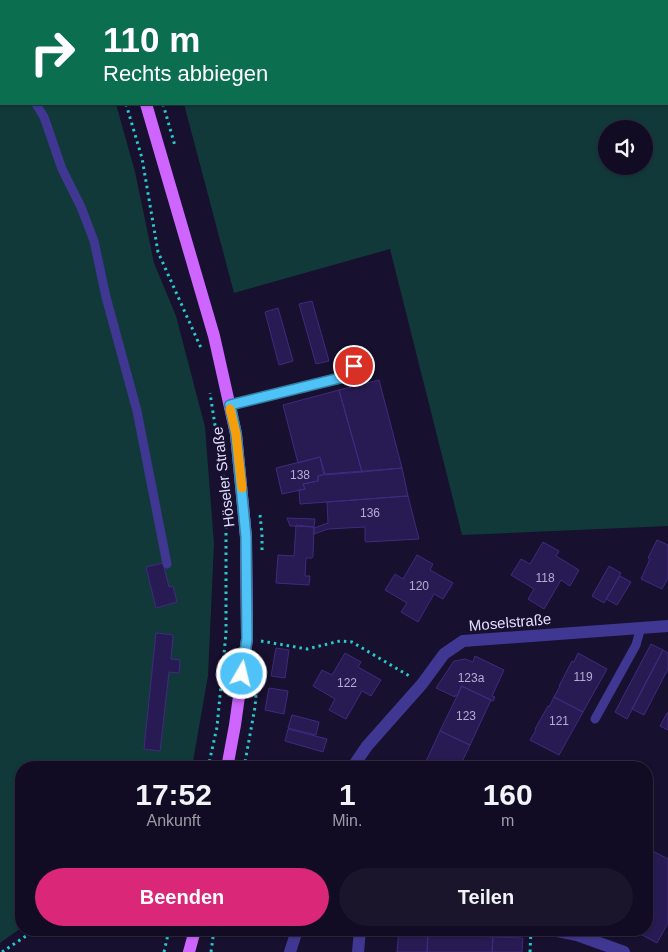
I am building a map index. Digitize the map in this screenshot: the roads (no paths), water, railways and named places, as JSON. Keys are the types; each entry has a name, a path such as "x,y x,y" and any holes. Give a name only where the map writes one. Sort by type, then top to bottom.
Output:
{"main road":[{"name":"Höseler Straße","path":"146,105 214,336 236,434 246,537 247,639 228,761"},
{"path":"189,952 193,936"}],"street":[{"name":"Moselstraße","path":"357,761 367,746 422,684 444,654 463,642 668,626"},
{"path":"290,952 295,936"},
{"path":"358,952 359,936"},
{"path":"580,936 624,952"}],"lane":[{"path":"37,105 44,117 62,169 81,207 94,241 106,297 137,411 167,564"},
{"path":"230,405 340,378 354,366"},
{"path":"595,719 636,645 641,627"}]}
